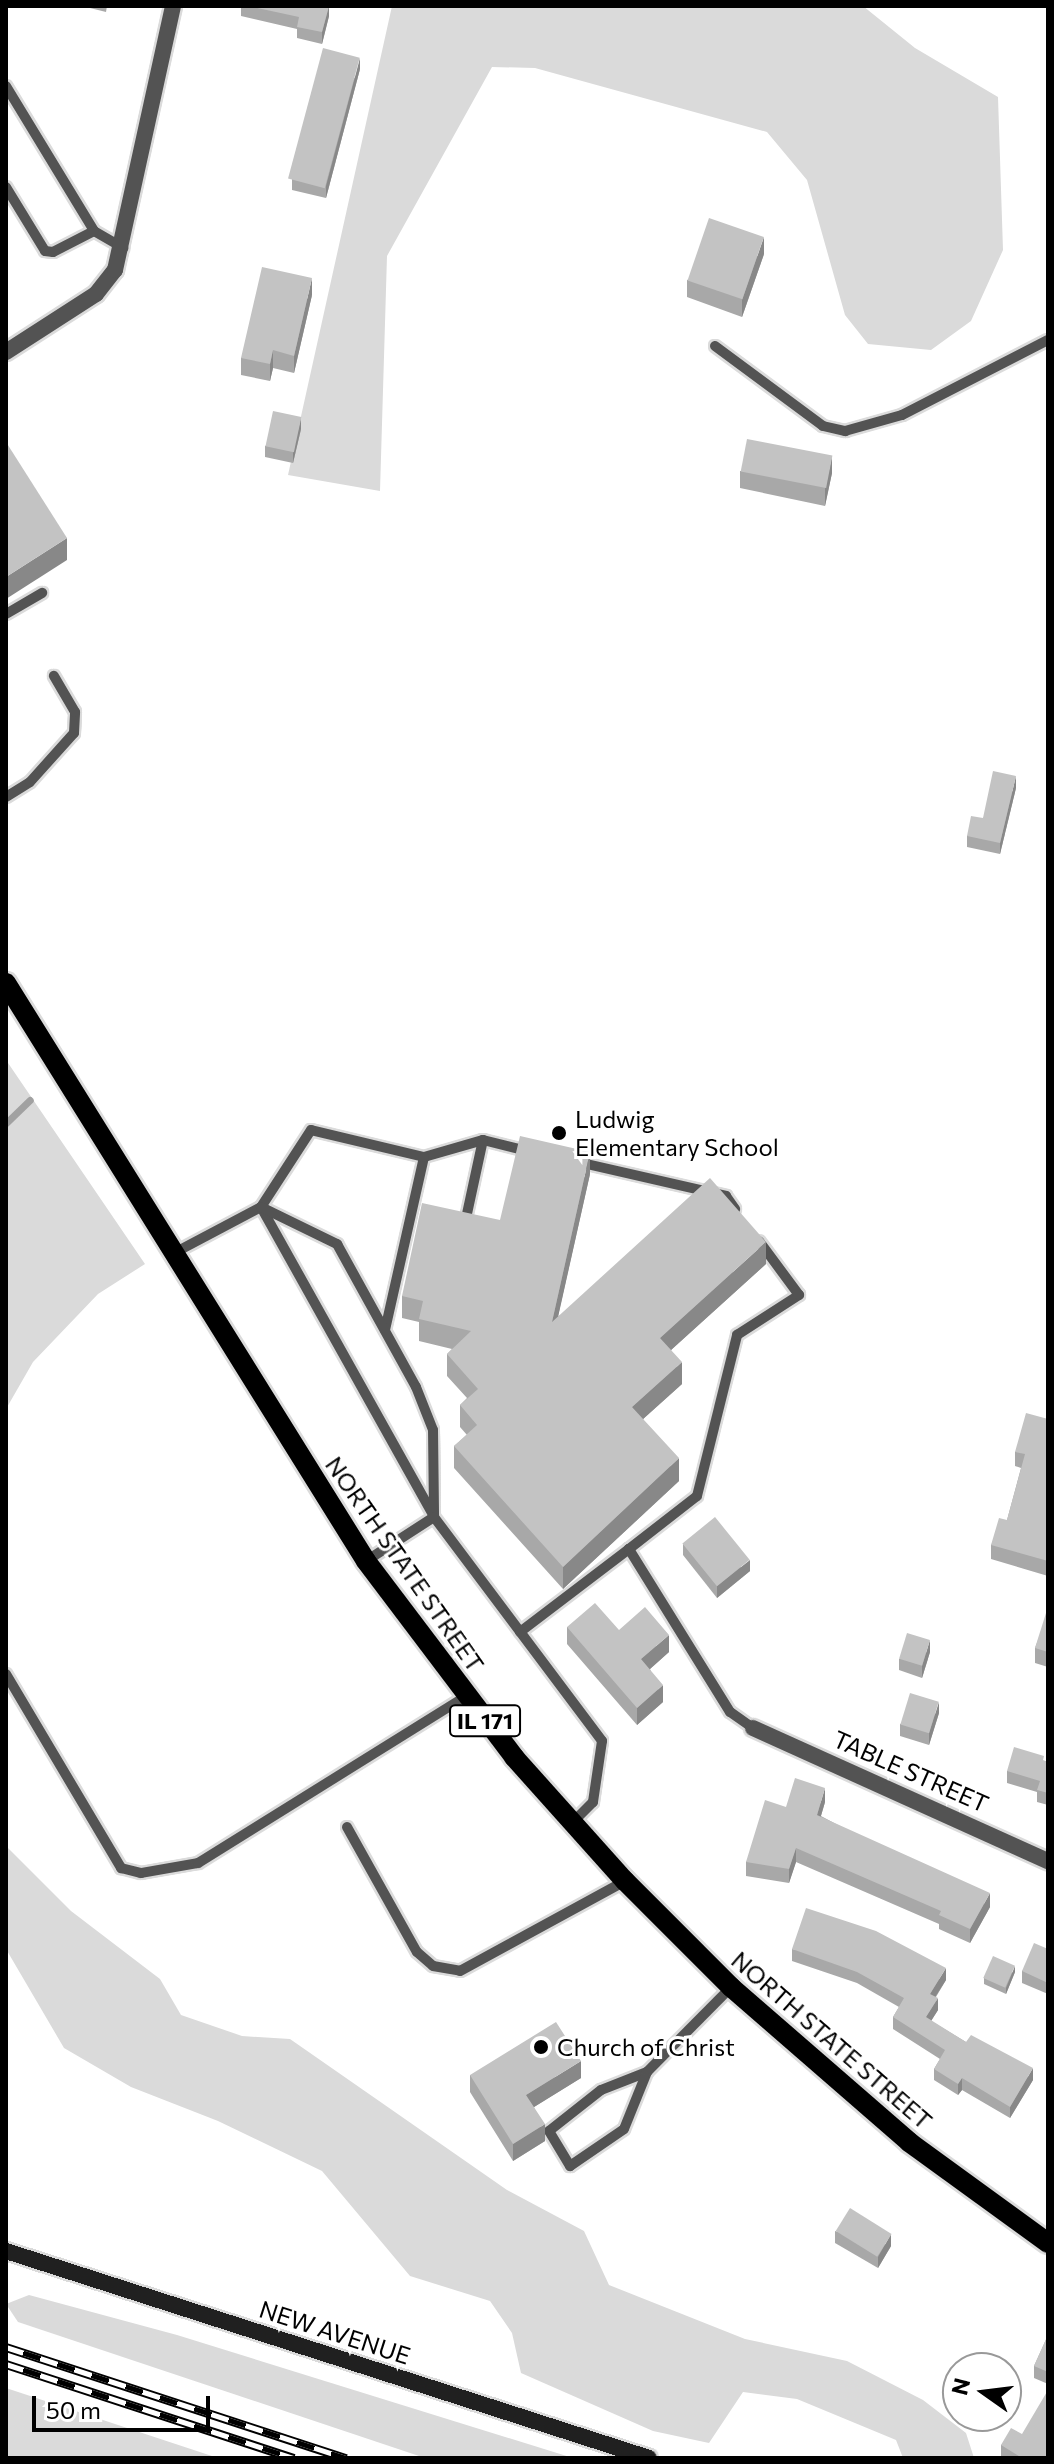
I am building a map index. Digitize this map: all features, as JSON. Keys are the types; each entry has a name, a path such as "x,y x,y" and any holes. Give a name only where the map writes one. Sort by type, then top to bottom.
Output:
{"main road":[{"name":"NORTH STATE STREET","path":"6,983 366,1561 466,1696 572,1823 731,1987 909,2142 1048,2243"},
{"name":"NEW AVENUE","path":"6,2251 649,2458"}],"street":[{"path":"6,352 96,294 115,270 123,248 173,6"},
{"name":"TABLE STREET","path":"753,1728 1048,1861"}],"lane":[{"path":"6,86 94,231 123,248"},
{"path":"6,187 45,251 53,252 94,231"},
{"path":"715,346 823,426 845,431 902,415 1048,340"},
{"path":"6,614 42,593"},
{"path":"6,797 30,782 74,733 75,712 54,676"},
{"path":"172,1254 261,1207 311,1130 424,1157 483,1140 543,1154"},
{"path":"453,1220 466,1223 483,1140"},
{"path":"385,1330 424,1157"},
{"path":"559,1158 726,1196 744,1221"},
{"path":"261,1207 337,1244 385,1330 433,1430 434,1517"},
{"path":"261,1207 434,1517 602,1741 593,1802 572,1823"},
{"path":"412,1212 425,1215"},
{"path":"520,1632 697,1496 737,1335 799,1295 753,1233"},
{"path":"366,1561 434,1517"},
{"path":"629,1549 730,1712 753,1728"},
{"path":"6,1674 121,1868 141,1873 198,1863 466,1696"},
{"path":"347,1827 417,1952 433,1966 460,1971 625,1881"},
{"path":"647,2072 601,2090 549,2131 570,2166 624,2129 647,2072 731,1987"}],"shaded area":[{"path":"392,6 863,6 915,48 998,97 1003,250 971,321 931,350 868,344 845,315 807,180 767,132 535,68 492,67 387,256 380,491 288,475"},
{"path":"6,1060 145,1264 98,1294 33,1362 6,1409"},
{"path":"6,1846 71,1911 160,1979 181,2015 242,2036 290,2039 507,2190 584,2231 609,2285 745,2339 847,2361 923,2400 942,2415 942,2432 966,2433 974,2458 903,2458 896,2440 797,2399 743,2392 709,2443 653,2431 521,2373 512,2333 490,2301 410,2276 322,2171 218,2121 131,2087 64,2048 6,1949"},
{"path":"29,2295 177,2335 573,2458 425,2458 18,2322 6,2304"},
{"path":"6,2388 218,2458 6,2458"}],"building":[{"path":"248,6 329,6 322,32 297,27 299,17"},
{"path":"323,48 360,58 325,188 288,178"},
{"path":"709,218 764,237 742,299 688,280"},
{"path":"262,267 312,278 294,356 273,350 270,364 241,358"},
{"path":"273,411 301,417 294,452 266,446"},
{"path":"747,439 832,456 826,488 741,471"},
{"path":"6,442 67,538 6,577"},
{"path":"993,771 1016,776 1000,843 967,836 971,816 983,818"},
{"path":"520,1136 590,1152 552,1322 710,1178 766,1242 660,1338 682,1362 632,1407 679,1458 563,1567 454,1446 477,1425 460,1405 478,1389 447,1354 471,1331 419,1319 423,1301 402,1296 422,1203 500,1220"},
{"path":"1026,1413 1048,1419 1048,1561 991,1545 999,1518 1007,1520 1025,1454 1015,1452"},
{"path":"715,1517 750,1560 717,1586 682,1543"},
{"path":"595,1603 619,1630 645,1607 669,1635 641,1659 663,1685 637,1708 567,1627"},
{"path":"1048,1614 1048,1652 1035,1648"},
{"path":"907,1633 930,1640 922,1666 899,1659"},
{"path":"910,1693 939,1702 929,1733 900,1725"},
{"path":"1014,1747 1044,1756 1043,1760 1048,1762 1048,1793 1037,1790 1040,1781 1007,1771"},
{"path":"795,1778 825,1788 817,1815 990,1893 970,1929 939,1915 941,1911 796,1848 789,1869 746,1862 765,1800 786,1807"},
{"path":"806,1908 876,1931 946,1968 930,1994 938,1998 926,2017 966,2042 971,2035 1033,2068 1010,2107 962,2078 958,2084 934,2069 945,2050 893,2017 904,1998 857,1972 792,1949"},
{"path":"1034,1943 1048,1949 1048,1983 1022,1971"},
{"path":"993,1956 1015,1966 1005,1988 983,1978"},
{"path":"556,2022 581,2061 526,2095 545,2124 513,2144 470,2075"},
{"path":"850,2208 892,2234 877,2257 836,2231"},
{"path":"1048,2335 1048,2372 1034,2366"},
{"path":"1048,2390 1048,2458 1022,2458 1001,2445 1009,2432 1022,2434"}],"waterway":[{"path":"6,1123 30,1100"}],"railway":[{"path":"6,2347 346,2458"},
{"path":"6,2364 294,2458"}],"place":[{"name":"Ludwig Elementary School","path":"559,1133"},
{"name":"Church of Christ","path":"541,2047"}]}
